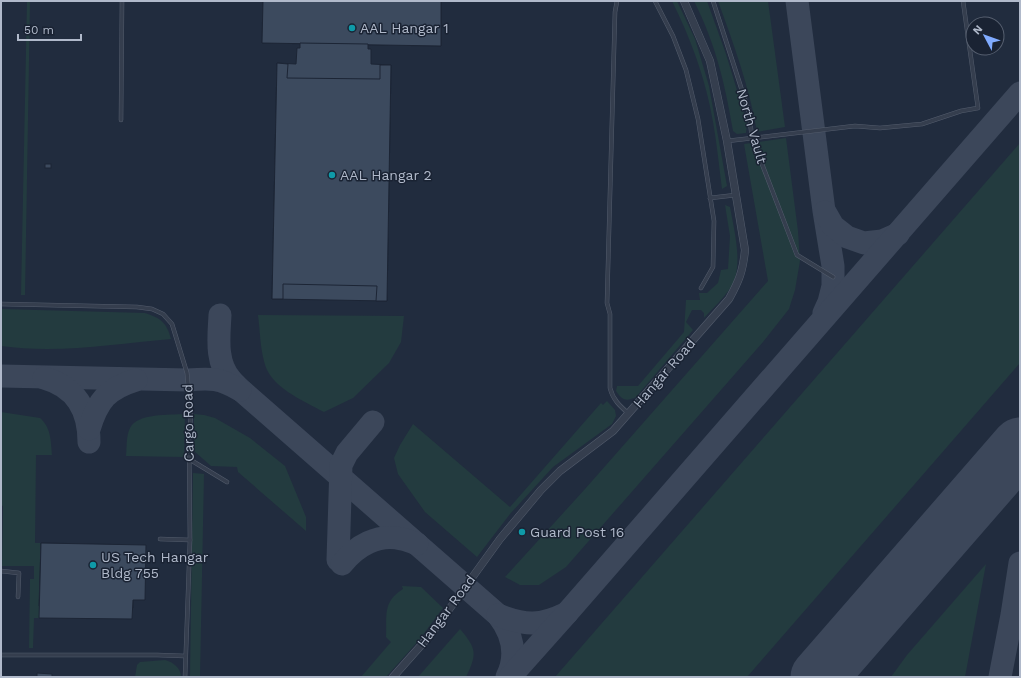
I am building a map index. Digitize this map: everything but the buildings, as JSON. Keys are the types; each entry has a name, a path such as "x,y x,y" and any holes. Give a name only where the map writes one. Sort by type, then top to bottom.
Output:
{"street":[{"name":"Hangar Road","path":"393,677 432,633 500,539 541,490 560,471 613,431 629,414 729,299 744,268 745,250 736,195 727,141 710,61 684,1"}],"lane":[{"path":"120,120 122,1"},
{"path":"617,1 614,12 607,302 610,314 610,388 612,396 616,402 629,414"},
{"path":"655,1 673,36 686,70 698,119 714,221 712,267 701,288"},
{"name":"North Vault","path":"713,1 749,112 752,138 797,255 833,277"},
{"path":"727,141 855,126 880,128 922,124 961,111 978,108 964,1"},
{"path":"710,198 736,195"},
{"name":"Cargo Road","path":"1,304 138,307 152,309 163,314 172,324 187,373 191,416 189,435 190,540 185,677"},
{"path":"189,459 227,482"},
{"path":"160,539 190,540"},
{"path":"1,571 19,573 18,597"},
{"path":"1,655 185,656"}],"green space":[{"path":"27,1 30,1 25,295 21,295"},
{"path":"672,1 677,1 695,39 709,86 727,186 722,189 710,106 702,75"},
{"path":"694,1 707,1 726,54 747,123 746,133 737,134 733,131 719,65 702,17"},
{"path":"718,1 768,1 785,127 757,132 746,82"},
{"path":"786,138 798,231 800,261 795,290 789,309 763,342 566,567 539,585 520,585 505,577 585,489 768,281 744,144"},
{"path":"1020,143 1020,363 747,677 555,677"},
{"path":"725,205 730,207 737,248 737,269 731,287 704,318 704,313 701,310 692,310 686,322 693,330 636,397 627,400 622,398 616,391 617,386 638,386 684,332 686,300 700,300 699,293 707,293 718,283 721,270 728,269 730,236"},
{"path":"1,309 145,313 159,319 165,325 171,339 65,349 1,346"},
{"path":"258,315 404,316 401,342 389,363 353,398 324,412 288,392 280,386 267,370 261,344"},
{"path":"607,401 615,410 616,416 612,424 553,467 510,514 477,557 425,512 398,474 394,458 413,424 510,507 601,403 603,405"},
{"path":"1,412 40,418 48,430 51,440 52,455 36,455 35,543 41,543 39,618 34,618 33,648 29,648 30,579 34,579 34,566 2,566 3,506 1,505"},
{"path":"185,414 184,457 126,456 128,434 134,423 147,417"},
{"path":"194,414 215,418 250,438 285,466 306,517 306,531 238,472 237,467 211,466 194,451"},
{"path":"193,473 204,474 200,677 190,677"},
{"path":"986,564 965,677 891,677 907,655"},
{"path":"402,586 421,587 443,608 419,640 386,677 361,677 391,642 386,637 387,610 392,599 403,589"},
{"path":"460,629 470,642 474,652 472,663 466,677 418,677"},
{"path":"165,660 176,666 180,671 181,677 135,677 137,665 140,662"}],"taxiway":[{"path":"797,1 824,211 833,266 833,286 829,302 824,313"},
{"path":"510,677 1020,93"},
{"path":"825,212 833,226 847,237 864,243 882,241 898,234"},
{"path":"220,315 220,357 222,365 231,380 498,615 507,629 512,644 512,661 507,677"},
{"path":"1,376 188,380 209,379 227,383 240,390"},
{"path":"44,378 65,387 78,401 86,420 89,442"},
{"path":"89,429 96,410 105,397 118,387 136,380"},
{"path":"338,560 341,465 347,453 373,422"},
{"path":"342,564 354,552 368,542 384,538 393,538 404,539 417,544"},
{"path":"1000,677 1020,563"},
{"path":"836,677 851,652 895,589"},
{"path":"498,615 525,623 533,623 549,620 567,613"}],"runway":[{"path":"819,677 1020,446"}],"place":[{"name":"AAL Hangar 1","path":"352,28"},
{"name":"AAL Hangar 2","path":"332,175"},
{"name":"Guard Post 16","path":"522,532"},
{"name":"US Tech Hangar Bldg 755","path":"93,565"}]}
